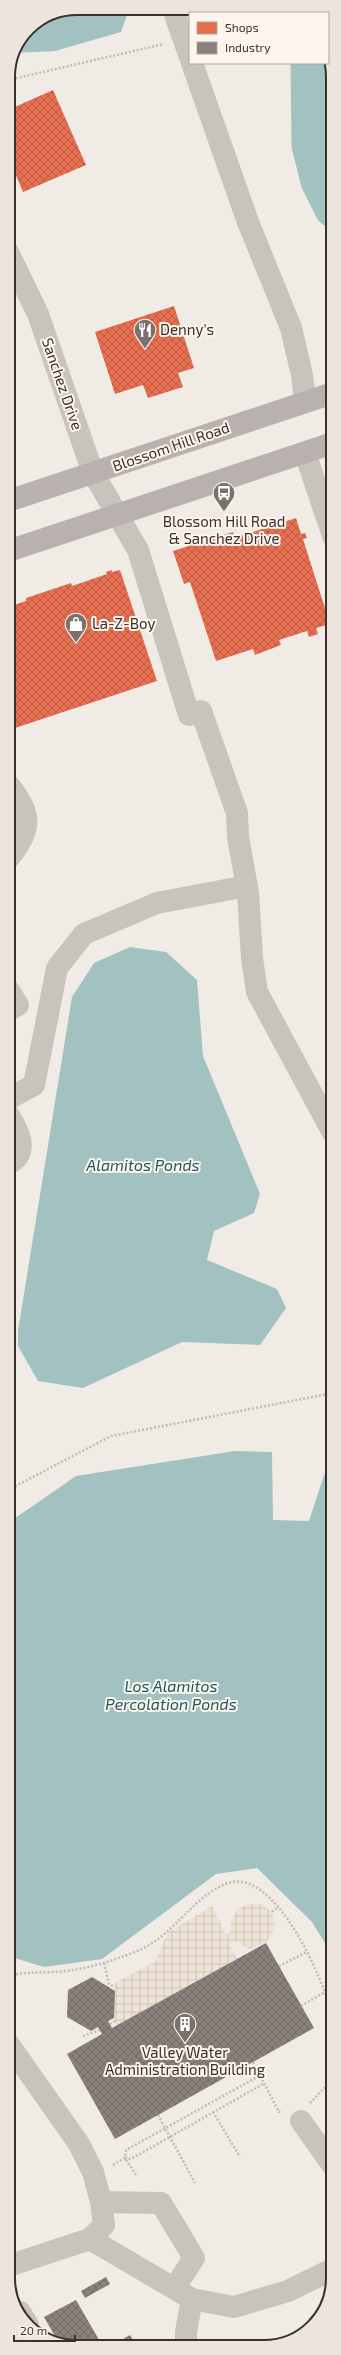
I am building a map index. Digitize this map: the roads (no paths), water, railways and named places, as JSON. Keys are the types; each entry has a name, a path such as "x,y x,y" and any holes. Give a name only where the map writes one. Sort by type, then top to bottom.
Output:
{"main road":[{"name":"Blossom Hill Road","path":"15,498 321,397"},
{"path":"15,549 326,446"}],"street":[{"path":"175,15 187,48"},
{"path":"192,64 248,222 291,328 302,374 321,397"},
{"name":"Sanchez Drive","path":"15,266 38,314 93,473 138,550 195,713 236,813 238,837 247,886 257,992 326,1107"},
{"path":"305,453 326,515"},
{"path":"15,792 22,801 27,816 26,828 15,848"},
{"path":"15,1095 34,1085 57,968 84,934 157,902 247,886"},
{"path":"15,1127 21,1139 21,1152 15,1160"},
{"path":"15,2053 79,2144 93,2172 101,2202 104,2225 90,2239 15,2264"},
{"path":"297,2112 326,2156"},
{"path":"101,2202 161,2203 194,2258 183,2293 186,2340"},
{"path":"90,2239 183,2293 234,2307 288,2291 326,2272"}],"water":[{"path":"77,15 127,15 121,32 55,51 20,53 25,43 33,33 43,25 53,20 65,16"},
{"name":"Alamitos Ponds","path":"130,947 166,952 197,980 203,1056 260,1194 254,1213 214,1231 207,1260 277,1289 286,1308 260,1345 182,1342 83,1388 38,1381 18,1346 18,1331 72,997 94,963"},
{"name":"Los Alamitos Percolation Ponds","path":"235,1451 272,1452 273,1520 309,1521 326,1469 326,1945 312,1922 257,1868 216,1874 102,1959 44,1967 15,1958 15,1518 76,1476"}],"waterway":[{"path":"309,64 310,145 319,181 326,195"}],"place":[{"name":"Denny's","path":"145,350"},
{"name":"Blossom Hill Road & Sanchez Drive","path":"224,512"},
{"name":"La-Z-Boy","path":"76,644"},
{"name":"Valley Water Administration Building","path":"185,2044"}]}
